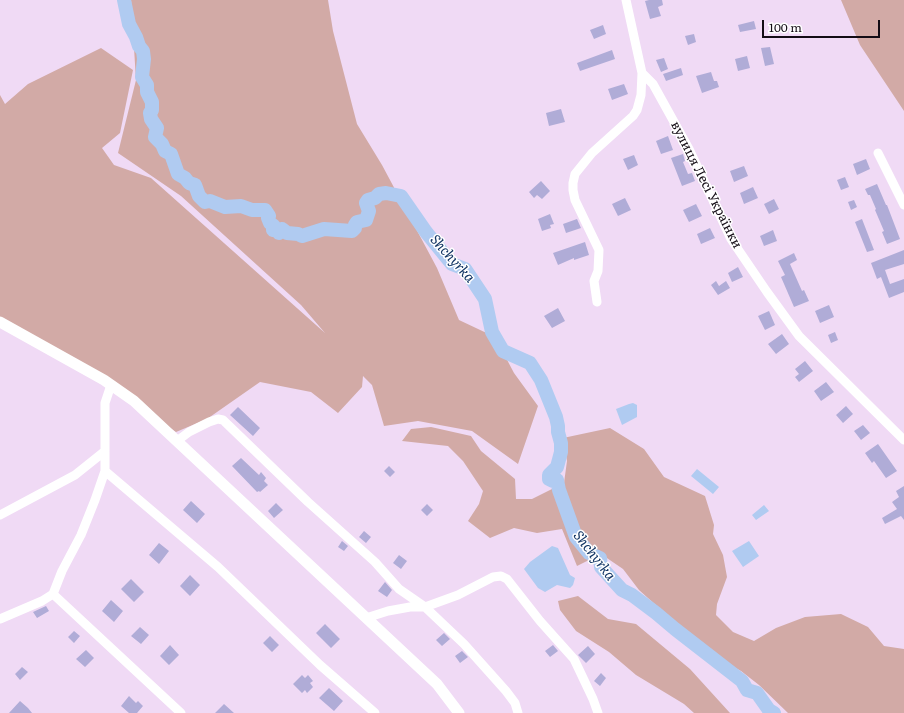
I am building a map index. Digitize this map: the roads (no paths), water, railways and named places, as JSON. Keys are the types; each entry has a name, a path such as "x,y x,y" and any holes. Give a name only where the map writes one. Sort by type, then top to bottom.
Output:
{"street":[{"name":"вулиця Лесі Українки","path":"626,0 642,73 653,84 689,150 731,239 799,336 904,440"},
{"path":"597,302 594,281 598,271 598,250 575,200 573,183 575,174 592,153 633,116 637,110 641,95 642,73"},
{"path":"878,153 904,204"},
{"path":"0,322 111,385 134,401 437,684 459,713"},
{"path":"0,619 42,601 52,594 81,535 95,500 104,471 105,403 111,385"},
{"path":"177,441 189,432 209,422 218,418 223,420 308,502 375,562 399,588 425,607 464,644 506,691 515,703 518,713"},
{"path":"0,515 75,475 105,451"},
{"path":"104,471 218,568 320,665 375,713"},
{"path":"366,618 388,611 410,607 425,607 458,595 493,576 501,576 507,580 540,621 574,659 598,713"},
{"path":"52,594 181,713"}],"water":[{"path":"633,403 637,405 637,417 622,425 616,409"},
{"path":"697,469 719,487 713,494 691,476"},
{"path":"764,505 769,511 756,520 752,515"},
{"path":"749,541 759,556 743,567 732,551"},
{"path":"552,546 558,548 570,575 575,578 573,585 570,588 557,585 545,592 538,588 524,569 530,562"}],"waterway":[{"name":"Shchyrka","path":"124,0 129,24 139,46 143,51 144,59 142,77 147,85 147,92 152,102 152,110 150,113 151,119 157,128 155,137 162,144 165,151 171,154 178,174 185,178 189,183 195,185 199,196 205,202 210,201 225,207 241,206 252,210 265,210 269,216 268,218 270,223 274,226 273,230 277,230 279,233 282,229 287,233 302,236 324,229 352,231 357,222 366,220 369,211 366,203 368,200 375,198 379,194 386,193 401,196 426,232 452,264 465,269 485,299 492,332 503,351 530,363 541,380 556,417 561,443 561,452 557,467 549,475 549,479 553,481 557,480 559,490 576,537 589,553 600,558 601,567 622,590 632,595 656,613 742,681 747,690 757,693 769,710 774,713"}]}
